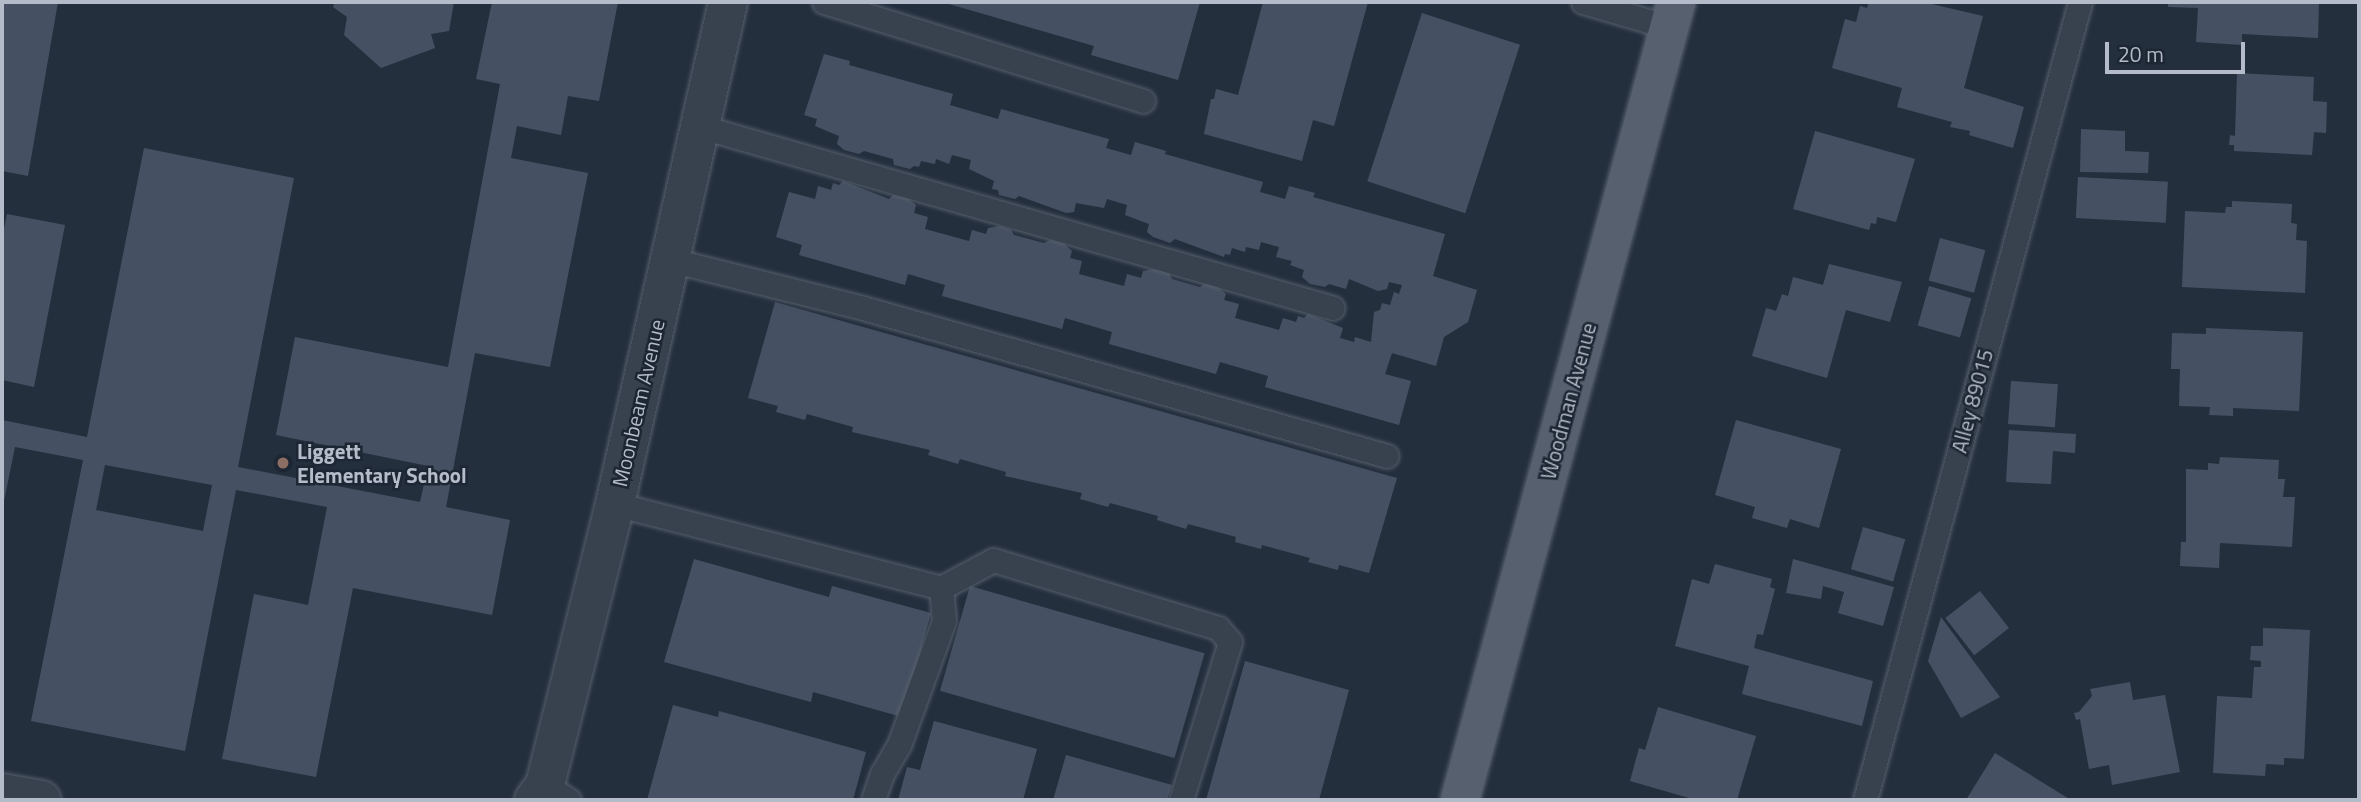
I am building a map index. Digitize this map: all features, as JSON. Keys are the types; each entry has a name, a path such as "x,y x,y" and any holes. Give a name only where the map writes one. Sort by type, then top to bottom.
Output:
{"main road":[{"name":"Woodman Avenue","path":"1460,800 1673,14"}],"street":[{"name":"Moonbeam Avenue","path":"550,795 728,2"},
{"path":"2,793 41,800"}],"lane":[{"path":"824,2 1143,101"},
{"path":"1583,2 1673,14"},
{"name":"Alley 89015","path":"1865,800 2080,2"},
{"path":"702,127 1333,308"},
{"path":"671,260 863,308 1387,456"},
{"path":"615,504 941,588 993,560 1218,628 1230,642 1181,800"},
{"path":"873,800 882,774 900,745 944,621 941,588"}],"building":[{"path":"2,2 58,2 28,176 2,171"},
{"path":"335,2 454,2 449,31 431,34 435,48 381,68 344,35 347,17 333,7"},
{"path":"492,2 618,2 599,101 568,96 561,135 517,126 511,158 588,173 550,367 475,353 446,507 510,520 492,615 353,588 316,777 222,759 254,594 308,605 327,507 236,490 185,751 31,721 83,460 15,447 2,511 2,420 87,437 144,148 294,178 238,467 420,502 428,466 276,435 295,337 448,367 500,84 476,79","holes":["105,465 212,485 203,531 96,510"]},
{"path":"942,2 1200,2 1178,80 1091,55 1094,46"},
{"path":"1263,2 1368,2 1334,126 1313,120 1302,161 1204,134 1211,99 1214,99 1216,89 1238,95"},
{"path":"1869,2 1923,2 1983,16 1964,88 2024,107 2013,148 1969,135 1970,131 1950,127 1952,122 1897,107 1902,88 1832,68 1845,19 1856,22 1860,6 1867,8"},
{"path":"2168,2 2319,2 2318,38 2242,34 2242,45 2196,42 2198,8 2168,7"},
{"path":"1422,13 1520,45 1465,213 1367,181"},
{"path":"824,54 850,61 849,65 953,94 950,105 998,119 1001,109 1109,139 1106,148 1131,155 1135,142 1166,151 1165,154 1263,182 1260,192 1285,199 1289,186 1315,193 1313,197 1445,234 1433,276 1477,290 1468,322 1444,337 1436,366 1392,353 1385,374 1411,381 1399,425 1265,387 1268,376 1220,362 1216,374 1109,344 1112,332 1065,318 1062,329 942,296 945,285 908,274 905,285 799,255 802,245 776,237 789,192 815,199 818,186 831,190 833,183 839,185 843,181 889,199 893,195 909,199 916,205 914,213 928,217 925,229 969,241 972,230 986,234 988,228 1000,226 1011,230 1014,235 1044,243 1050,240 1063,243 1072,251 1070,258 1082,261 1079,274 1124,286 1127,274 1141,278 1143,271 1154,269 1169,273 1172,279 1200,287 1205,283 1218,287 1226,294 1224,300 1239,304 1235,318 1279,330 1283,318 1296,322 1298,316 1304,318 1308,314 1343,328 1340,338 1354,342 1355,337 1371,342 1374,312 1380,310 1382,303 1390,305 1394,292 1399,294 1402,285 1389,282 1387,289 1378,291 1349,279 1346,289 1329,284 1325,287 1310,284 1302,277 1304,270 1290,265 1292,261 1276,257 1279,247 1261,242 1259,250 1246,247 1245,252 1232,248 1230,255 1225,254 1224,257 1175,239 1170,243 1153,237 1147,232 1149,224 1125,215 1127,205 1107,199 1104,208 1076,203 1074,212 1066,213 1019,196 1015,199 999,195 998,190 992,189 994,181 969,169 971,160 952,155 949,164 936,159 935,164 921,161 919,167 910,169 894,165 893,159 864,151 859,154 844,150 837,144 839,136 815,126 817,119 804,115"},
{"path":"2237,73 2314,77 2313,101 2327,102 2326,133 2314,132 2312,155 2234,151 2234,145 2229,145 2230,135 2235,136"},
{"path":"2081,129 2125,131 2125,151 2149,152 2148,173 2080,172"},
{"path":"1815,131 1915,159 1896,222 1877,217 1876,224 1871,223 1869,230 1793,209"},
{"path":"2078,177 2168,182 2166,223 2076,218"},
{"path":"2232,201 2292,204 2291,223 2297,224 2296,240 2307,241 2305,293 2182,287 2185,211 2225,213 2226,207 2232,207"},
{"path":"7,214 65,225 34,387 2,380 2,238"},
{"path":"1940,238 1985,250 1974,293 1929,281"},
{"path":"1829,264 1902,282 1890,322 1846,310 1827,378 1752,356 1766,308 1776,311 1782,294 1788,296 1793,277 1823,285"},
{"path":"1929,286 1971,298 1960,338 1918,325"},
{"path":"775,302 1397,478 1369,573 1339,565 1338,570 1308,562 1310,558 1262,545 1261,549 1235,542 1236,537 1188,524 1186,529 1157,520 1158,516 1110,503 1108,507 1080,499 1082,493 1005,476 1006,472 960,459 958,464 928,455 930,450 852,432 853,427 807,414 805,420 776,412 778,406 748,398"},
{"path":"2206,328 2303,332 2299,411 2233,408 2233,416 2209,415 2210,407 2179,406 2180,369 2171,369 2172,333 2206,334"},
{"path":"2011,381 2058,384 2055,427 2008,424"},
{"path":"1736,420 1841,449 1819,528 1790,519 1787,528 1752,518 1755,507 1715,495"},
{"path":"2009,430 2076,434 2075,453 2053,451 2051,484 2006,482"},
{"path":"2220,457 2279,460 2278,479 2285,479 2283,497 2295,497 2292,547 2220,543 2219,568 2180,566 2181,542 2186,542 2186,469 2208,470 2208,463 2219,464"},
{"path":"1863,527 1905,539 1893,581 1851,569"},
{"path":"694,559 829,597 832,586 931,613 902,717 813,692 811,702 664,662"},
{"path":"1793,559 1894,587 1883,626 1838,613 1844,592 1823,586 1821,599 1786,593"},
{"path":"1715,564 1772,579 1770,587 1775,589 1763,635 1757,634 1754,648 1873,681 1862,726 1742,694 1749,666 1675,646 1692,579 1709,584"},
{"path":"970,586 1205,653 1175,758 940,691"},
{"path":"1980,591 2009,628 1974,655 1945,618"},
{"path":"1941,617 2000,697 1961,718 1928,661"},
{"path":"2263,628 2310,630 2304,759 2284,758 2284,765 2266,764 2265,776 2213,773 2217,696 2252,698 2254,667 2261,667 2261,661 2250,660 2251,646 2263,646"},
{"path":"1245,661 1349,690 1319,800 1206,800"},
{"path":"2130,682 2133,700 2165,695 2180,772 2112,785 2109,765 2089,769 2080,719 2076,720 2074,713 2079,712 2092,696 2090,689"},
{"path":"673,705 718,717 719,711 866,752 853,800 647,800"},
{"path":"1658,707 1756,736 1737,800 1696,800 1630,781 1639,748 1645,750"},
{"path":"934,721 1037,749 1023,800 898,800 907,767 920,770"},
{"path":"1995,753 2071,800 1966,800"},
{"path":"1066,755 1172,785 1167,800 1053,800"}],"place":[{"name":"Liggett Elementary School","path":"283,463"}]}
